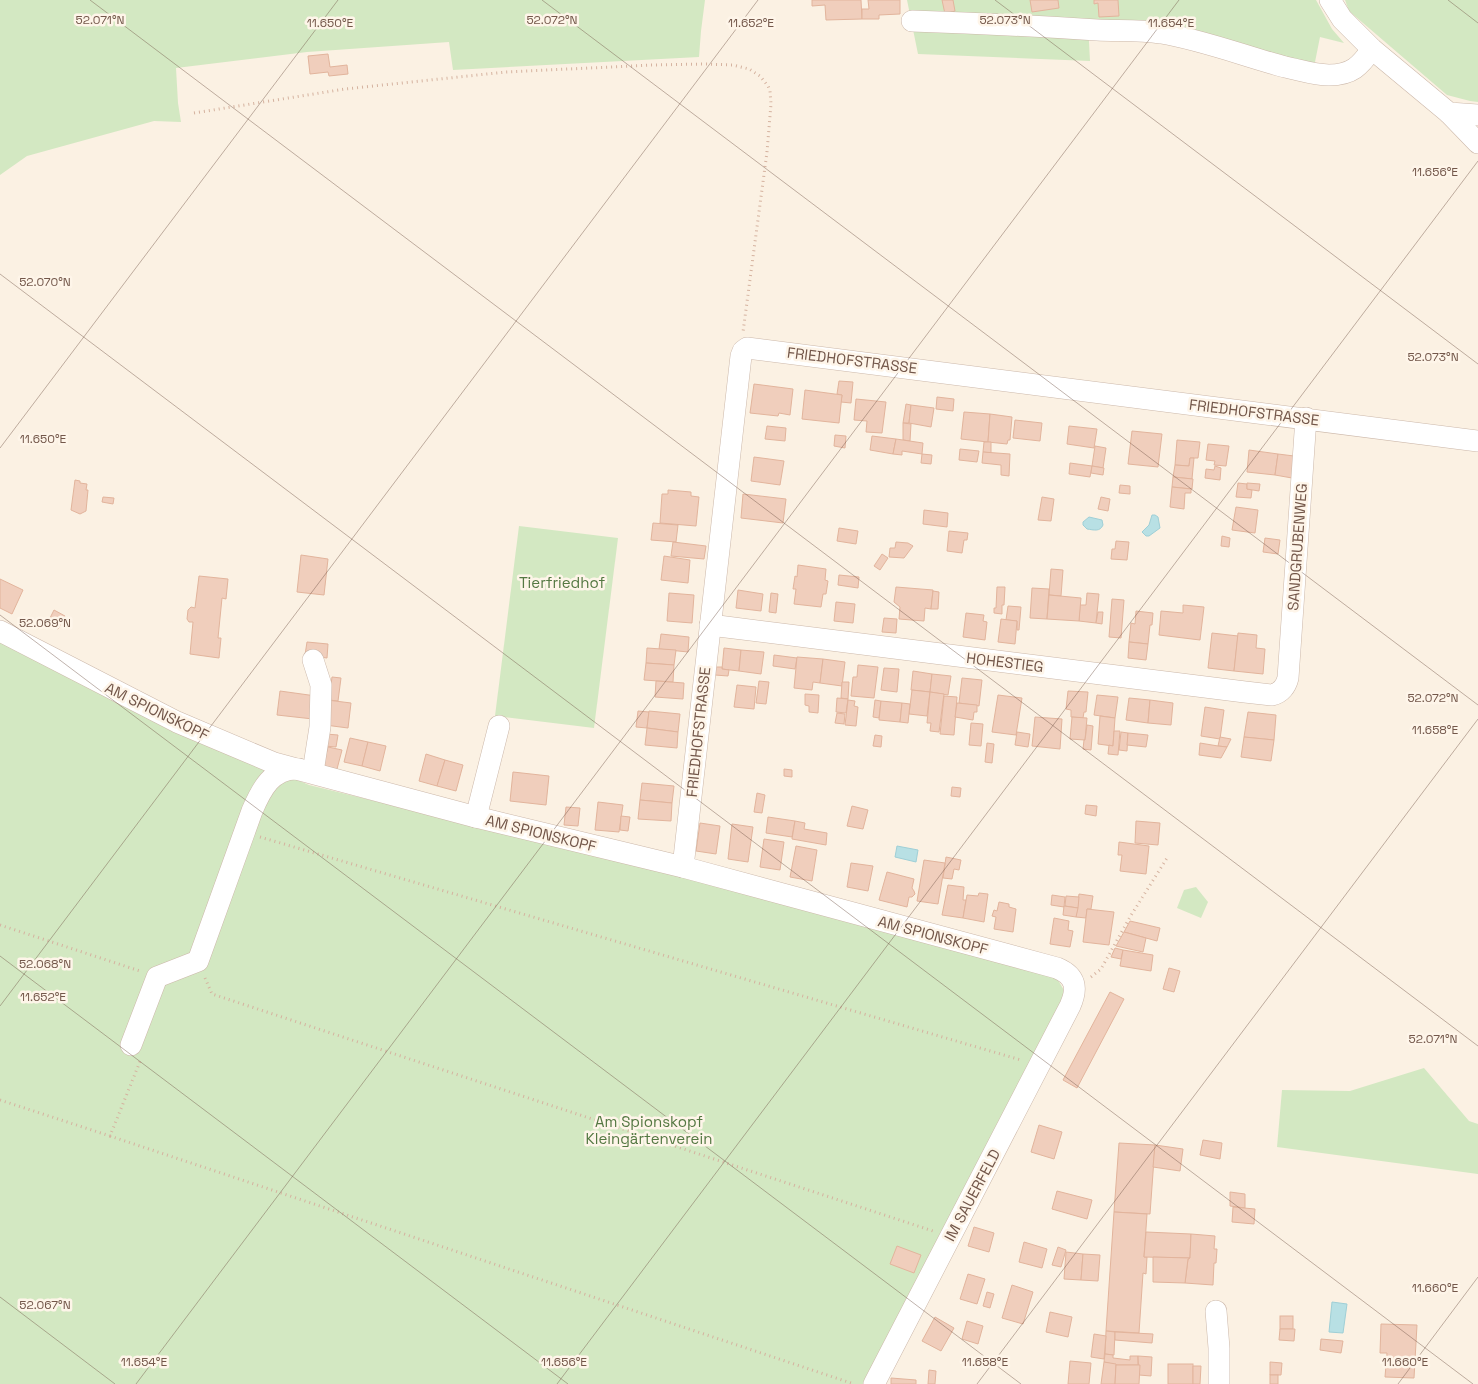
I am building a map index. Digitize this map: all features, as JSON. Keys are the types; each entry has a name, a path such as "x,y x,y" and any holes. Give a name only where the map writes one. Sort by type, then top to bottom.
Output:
{"street":[{"path":"1330,0 1342,19 1372,49 1449,112 1478,143"},
{"path":"912,21 1154,32 1188,39 1314,74 1327,75 1350,71 1358,66 1372,49"},
{"path":"1449,112 1478,115"},
{"name":"FRIEDHOFSTRASSE","path":"683,868 741,356 744,350 752,347 1478,441"},
{"name":"SANDGRUBENWEG","path":"1288,675 1306,418"},
{"name":"HOHESTIEG","path":"710,625 1272,695 1282,689 1287,682 1288,675"},
{"name":"AM SPIONSKOPF","path":"0,631 177,722 268,760 476,817 683,868 1057,968 1066,973 1074,982"},
{"path":"136,1051 157,977 198,961 260,792 271,778 281,772 292,769 306,771 320,727 321,685 313,660"},
{"path":"476,817 499,726"},
{"name":"IM SAUERFELD","path":"874,1384 1070,1006 1076,989 1074,982"},
{"path":"1216,1311 1219,1384"}],"path":[{"path":"194,113 346,89 506,72 687,64 723,64 749,69 765,81 770,91 772,104 743,330 744,350"},
{"path":"245,833 1040,1066"},
{"path":"1074,982 1091,976 1101,969 1133,912 1167,858"},
{"path":"0,925 157,977"},
{"path":"198,961 212,994 950,1237"},
{"path":"110,1136 136,1051"},
{"path":"0,1100 854,1384"}],"green space":[{"path":"0,0 705,0 699,57 453,70 449,42 307,52 176,68 181,122 154,121 27,156 0,175"},
{"path":"907,0 1316,0 1332,29 1344,43 1320,37 1314,67 1088,23 1090,61 918,54"},
{"path":"1345,0 1478,0 1478,102 1447,95 1349,11"},
{"name":"Tierfriedhof","path":"519,526 618,538 594,728 495,716"},
{"name":"Am Spionskopf Kleingärtenverein","path":"0,639 243,756 309,785 686,877 1045,972 1058,980 1065,992 1059,1015 863,1384 0,1384"},
{"path":"1196,887 1208,902 1201,918 1177,908 1184,890"},
{"path":"1424,1068 1469,1121 1478,1124 1478,1174 1277,1147 1282,1090 1350,1091"}],"water":[{"path":"1152,515 1158,517 1160,528 1146,536 1142,532 1149,525"},
{"path":"1089,517 1102,520 1102,527 1096,530 1087,529 1083,522"},
{"path":"897,846 918,850 916,862 895,857"},
{"path":"1332,1302 1347,1304 1343,1333 1329,1332"}],"building":[{"path":"812,0 861,0 862,19 826,20 825,5 812,6"},
{"path":"868,0 900,0 900,14 879,15 879,19 862,19 862,9 869,9"},
{"path":"942,0 953,0 955,11 945,14"},
{"path":"1030,0 1058,0 1059,8 1032,12"},
{"path":"1094,0 1118,0 1119,16 1099,17 1098,3 1094,4"},
{"path":"328,54 330,67 347,65 348,74 329,76 328,72 310,74 308,56"},
{"path":"839,381 853,382 851,403 841,402 842,395 837,394"},
{"path":"754,384 793,389 790,415 779,413 778,416 750,413"},
{"path":"805,390 842,395 839,423 802,419"},
{"path":"937,397 954,399 953,411 936,409"},
{"path":"856,399 886,402 882,433 866,432 867,421 854,420"},
{"path":"906,404 911,405 909,423 903,423"},
{"path":"911,405 934,408 931,427 909,423"},
{"path":"964,412 990,414 988,442 961,439"},
{"path":"990,414 1012,417 1010,440 1008,440 1007,444 988,442"},
{"path":"1015,420 1042,423 1040,441 1013,438"},
{"path":"903,423 911,424 910,441 903,440"},
{"path":"767,426 786,428 785,441 765,439"},
{"path":"1069,426 1097,429 1094,448 1067,444"},
{"path":"1132,431 1162,434 1158,467 1128,464"},
{"path":"835,435 846,436 845,448 834,446"},
{"path":"872,436 896,439 893,454 870,450"},
{"path":"896,439 923,443 922,454 902,451 902,455 893,454"},
{"path":"1177,440 1200,442 1198,458 1190,458 1189,466 1175,465"},
{"path":"984,442 991,442 991,453 983,452"},
{"path":"1208,444 1229,446 1226,466 1214,465 1215,461 1206,460"},
{"path":"1095,446 1106,448 1103,468 1092,466"},
{"path":"960,449 979,451 977,462 959,460"},
{"path":"1249,450 1278,454 1275,475 1247,472"},
{"path":"983,452 1010,454 1009,476 1001,475 1001,465 982,463"},
{"path":"922,454 932,455 931,464 921,463"},
{"path":"1278,454 1294,456 1292,478 1275,475"},
{"path":"754,457 784,461 780,485 751,481"},
{"path":"1190,458 1194,458 1192,479 1173,477 1175,465 1189,466"},
{"path":"1070,463 1092,466 1090,477 1069,474"},
{"path":"1092,466 1104,468 1103,475 1091,473"},
{"path":"1215,466 1221,468 1220,480 1205,478 1206,469 1214,470"},
{"path":"1173,477 1193,479 1192,489 1172,487"},
{"path":"75,480 87,484 86,490 88,490 86,511 80,514 71,510"},
{"path":"1238,483 1247,484 1247,489 1252,490 1251,498 1236,497"},
{"path":"1247,483 1260,484 1259,491 1247,489"},
{"path":"1120,485 1130,486 1130,494 1119,493"},
{"path":"1172,487 1191,489 1191,493 1185,493 1184,509 1170,507"},
{"path":"668,490 691,492 691,496 699,497 696,526 660,523 662,494 668,494"},
{"path":"743,494 786,499 783,523 741,518"},
{"path":"103,497 114,498 113,504 102,502"},
{"path":"1042,497 1054,499 1051,521 1038,520"},
{"path":"1101,497 1110,499 1108,511 1098,509"},
{"path":"1236,507 1258,510 1255,533 1232,530"},
{"path":"924,510 948,513 947,527 923,524"},
{"path":"653,523 678,525 676,542 651,540"},
{"path":"839,528 858,531 856,544 837,541"},
{"path":"949,531 968,533 967,540 964,540 962,553 947,551"},
{"path":"1222,536 1230,538 1229,547 1221,546"},
{"path":"1265,538 1280,540 1278,554 1263,552"},
{"path":"1116,541 1129,542 1127,560 1111,559 1112,549 1115,549"},
{"path":"673,542 706,546 704,559 671,556"},
{"path":"896,542 908,543 913,546 904,558 889,557 890,548 895,548"},
{"path":"882,554 888,558 880,570 874,566"},
{"path":"301,555 328,559 324,595 297,592"},
{"path":"664,556 690,560 688,583 661,580"},
{"path":"798,565 826,569 825,580 828,581 821,607 794,604 796,589 793,589"},
{"path":"1051,569 1063,570 1061,596 1049,595"},
{"path":"839,575 859,577 858,588 838,585"},
{"path":"199,576 228,579 226,599 222,598 218,638 221,638 219,658 190,654 193,622 189,622 187,619 188,610 191,607 195,608"},
{"path":"0,579 23,590 12,614 0,608"},
{"path":"896,587 933,590 931,609 925,608 924,621 899,619 900,607 894,602"},
{"path":"997,587 1005,587 1002,614 994,613"},
{"path":"1032,588 1049,589 1047,619 1030,618"},
{"path":"738,590 763,594 761,611 736,608"},
{"path":"933,591 939,592 938,609 931,609"},
{"path":"669,593 694,595 692,623 667,621"},
{"path":"771,593 778,594 776,613 769,612"},
{"path":"1087,593 1099,594 1096,623 1079,621 1080,605 1086,605"},
{"path":"1049,595 1081,598 1079,621 1047,619"},
{"path":"1112,599 1124,600 1121,638 1109,637"},
{"path":"836,602 855,604 853,623 834,621"},
{"path":"1183,605 1204,607 1200,640 1159,635 1161,611 1183,613"},
{"path":"1008,606 1021,607 1019,630 1017,630 1017,621 1006,620"},
{"path":"54,610 65,616 58,629 47,624"},
{"path":"1136,611 1153,613 1148,644 1129,642 1131,623 1135,624"},
{"path":"1098,612 1103,612 1102,624 1096,623"},
{"path":"966,613 984,615 983,621 987,622 985,640 963,637"},
{"path":"884,618 897,619 896,633 882,632"},
{"path":"1001,619 1017,621 1015,644 998,642"},
{"path":"1212,633 1238,636 1234,671 1208,668"},
{"path":"1238,633 1257,635 1256,648 1265,649 1263,674 1234,671"},
{"path":"661,634 689,637 688,652 659,649"},
{"path":"307,642 328,644 327,658 305,655"},
{"path":"1129,642 1148,644 1146,660 1128,658"},
{"path":"647,648 676,650 674,665 646,663"},
{"path":"724,648 741,650 739,671 722,669"},
{"path":"741,650 764,652 761,674 739,671"},
{"path":"774,655 797,658 795,669 773,666"},
{"path":"797,657 823,659 820,683 813,682 812,690 794,688"},
{"path":"823,659 845,662 842,686 820,683"},
{"path":"646,663 674,665 673,682 644,680"},
{"path":"858,665 878,667 874,698 851,696 853,677 857,677"},
{"path":"716,667 729,670 728,676 715,675"},
{"path":"884,668 899,669 897,692 881,690"},
{"path":"913,671 932,674 930,692 911,690"},
{"path":"932,674 951,676 948,695 930,692"},
{"path":"332,677 341,678 338,701 329,700"},
{"path":"962,678 982,680 979,706 959,703"},
{"path":"656,681 684,683 683,699 655,697"},
{"path":"759,681 769,682 766,704 756,703"},
{"path":"842,682 849,682 848,699 841,698"},
{"path":"737,685 756,687 754,709 734,707"},
{"path":"912,690 930,692 927,716 909,714"},
{"path":"280,691 316,696 313,719 277,715"},
{"path":"1068,691 1088,692 1086,712 1084,712 1083,718 1071,717 1071,710 1066,709"},
{"path":"930,692 944,694 939,732 930,731 931,723 927,723"},
{"path":"805,694 819,695 818,713 809,712 809,706 805,705"},
{"path":"998,695 1022,698 1016,735 992,732"},
{"path":"1097,695 1118,697 1115,718 1094,715"},
{"path":"944,696 957,697 954,735 940,734"},
{"path":"837,698 848,699 846,713 836,712"},
{"path":"1129,698 1150,700 1148,723 1126,720"},
{"path":"327,700 351,703 348,728 325,725"},
{"path":"848,700 855,701 854,706 858,707 856,726 845,725"},
{"path":"875,700 881,701 879,718 873,717"},
{"path":"1150,700 1173,703 1171,725 1148,723"},
{"path":"881,701 902,703 900,722 879,720"},
{"path":"902,703 910,704 908,723 900,722"},
{"path":"957,703 977,705 977,712 974,712 973,720 955,717"},
{"path":"1205,707 1224,710 1220,739 1201,736"},
{"path":"638,711 649,712 647,728 636,727"},
{"path":"649,711 680,714 678,732 647,728"},
{"path":"1248,712 1276,715 1274,740 1244,737"},
{"path":"837,713 845,714 844,724 835,723"},
{"path":"1100,716 1115,718 1113,746 1098,744"},
{"path":"1035,717 1062,719 1060,749 1032,746"},
{"path":"1072,717 1087,718 1085,740 1070,739"},
{"path":"971,723 983,724 981,746 969,745"},
{"path":"1087,725 1093,726 1091,750 1083,749"},
{"path":"647,728 678,732 677,748 645,745"},
{"path":"1114,731 1120,731 1118,755 1108,754 1109,745 1113,746"},
{"path":"1017,732 1030,734 1028,747 1015,745"},
{"path":"1121,732 1128,733 1127,751 1119,750"},
{"path":"1128,733 1148,735 1146,747 1127,745"},
{"path":"326,734 338,735 336,747 325,746"},
{"path":"875,735 882,736 881,747 873,746"},
{"path":"1220,737 1231,739 1227,747 1218,746"},
{"path":"1244,737 1274,740 1271,761 1241,757"},
{"path":"350,738 368,742 362,766 344,762"},
{"path":"368,742 386,746 380,771 362,766"},
{"path":"987,743 994,744 992,763 985,762"},
{"path":"1200,743 1227,747 1221,758 1199,755"},
{"path":"328,747 342,750 337,769 323,766"},
{"path":"426,754 445,760 437,786 419,781"},
{"path":"445,760 463,765 456,791 437,786"},
{"path":"784,769 792,770 792,777 784,776"},
{"path":"513,772 549,776 546,805 510,801"},
{"path":"642,783 674,786 672,803 640,800"},
{"path":"952,787 961,788 960,797 951,796"},
{"path":"757,793 765,795 762,813 754,812"},
{"path":"640,800 672,803 671,821 638,819"},
{"path":"598,802 623,805 619,832 595,830"},
{"path":"1086,805 1097,806 1096,816 1085,814"},
{"path":"852,806 868,810 863,829 847,826"},
{"path":"566,807 580,808 578,826 564,825"},
{"path":"621,816 630,817 628,831 620,830"},
{"path":"768,817 795,821 792,837 766,833"},
{"path":"795,821 805,823 804,829 827,833 826,845 792,839"},
{"path":"1136,821 1160,823 1158,845 1135,843"},
{"path":"700,823 720,826 716,854 696,851"},
{"path":"732,824 753,827 748,862 728,859"},
{"path":"764,839 784,842 780,870 760,867"},
{"path":"1119,842 1149,846 1146,874 1120,871 1122,855 1118,855"},
{"path":"796,846 817,850 812,881 790,877"},
{"path":"946,857 961,860 959,870 954,869 952,879 943,878"},
{"path":"924,860 945,863 938,904 917,901"},
{"path":"851,863 873,866 868,891 847,887"},
{"path":"887,872 914,879 912,888 915,894 909,897 907,907 879,900"},
{"path":"948,885 964,887 963,900 966,900 963,918 942,915"},
{"path":"979,893 988,894 984,922 963,918 967,895 978,896"},
{"path":"1079,894 1093,896 1091,909 1087,909 1086,918 1076,917"},
{"path":"1052,895 1065,897 1064,907 1051,905"},
{"path":"1066,896 1079,897 1078,908 1065,906"},
{"path":"999,902 1009,904 1009,907 1016,909 1013,932 994,929 996,917 992,916 994,910 997,911"},
{"path":"1064,906 1078,908 1076,917 1063,915"},
{"path":"1087,909 1114,912 1109,945 1083,942"},
{"path":"1054,918 1069,921 1068,930 1073,931 1070,947 1050,944"},
{"path":"1130,921 1160,928 1157,941 1124,932"},
{"path":"1124,932 1146,938 1143,952 1116,946"},
{"path":"1115,948 1123,950 1121,959 1111,957"},
{"path":"1123,950 1153,955 1151,971 1120,966"},
{"path":"1169,968 1180,971 1174,992 1163,989"},
{"path":"1110,992 1124,999 1077,1088 1063,1080"},
{"path":"1039,1125 1062,1132 1054,1159 1031,1152"},
{"path":"1203,1140 1222,1143 1220,1159 1200,1155"},
{"path":"1119,1143 1155,1145 1150,1214 1114,1212"},
{"path":"1155,1145 1183,1149 1180,1171 1153,1167"},
{"path":"1057,1191 1092,1200 1087,1219 1052,1209"},
{"path":"1230,1192 1245,1194 1245,1208 1230,1206"},
{"path":"1233,1207 1255,1209 1254,1224 1232,1222"},
{"path":"1114,1212 1147,1214 1144,1257 1147,1257 1146,1274 1143,1273 1139,1333 1106,1331"},
{"path":"974,1227 994,1233 989,1252 968,1246"},
{"path":"1146,1232 1191,1234 1190,1258 1144,1257"},
{"path":"1191,1234 1215,1236 1214,1249 1217,1249 1213,1285 1185,1283 1188,1259 1190,1258"},
{"path":"1024,1242 1047,1249 1042,1268 1019,1262"},
{"path":"897,1246 921,1255 914,1273 890,1264"},
{"path":"1058,1247 1066,1250 1061,1267 1052,1265"},
{"path":"1066,1252 1083,1254 1081,1280 1064,1279"},
{"path":"1083,1254 1100,1255 1098,1281 1081,1280"},
{"path":"1153,1257 1190,1258 1188,1259 1185,1283 1153,1282"},
{"path":"968,1274 985,1279 977,1304 960,1299"},
{"path":"1012,1285 1033,1292 1023,1324 1002,1318"},
{"path":"987,1292 994,1294 990,1308 983,1306"},
{"path":"1050,1312 1072,1317 1068,1337 1046,1332"},
{"path":"1280,1316 1293,1316 1293,1329 1280,1329"},
{"path":"935,1317 954,1328 941,1351 922,1341"},
{"path":"967,1321 983,1326 978,1344 962,1339"},
{"path":"1381,1324 1417,1325 1414,1378 1385,1377 1387,1353 1380,1353"},
{"path":"1280,1329 1295,1329 1294,1341 1279,1340"},
{"path":"1106,1331 1115,1332 1114,1355 1105,1354"},
{"path":"1115,1332 1153,1334 1152,1343 1115,1340"},
{"path":"1094,1334 1106,1336 1104,1359 1091,1357"},
{"path":"1321,1339 1343,1341 1341,1353 1320,1350"},
{"path":"1105,1354 1113,1355 1113,1358 1130,1360 1130,1356 1138,1356 1138,1365 1116,1365 1104,1362"},
{"path":"1138,1356 1152,1357 1151,1376 1139,1375"},
{"path":"1070,1361 1091,1363 1089,1384 1068,1384"},
{"path":"1104,1362 1116,1364 1115,1384 1101,1384"},
{"path":"1270,1362 1282,1363 1281,1375 1270,1375"},
{"path":"1168,1364 1193,1364 1193,1384 1168,1384"},
{"path":"1116,1365 1140,1365 1139,1384 1115,1384"},
{"path":"1193,1366 1201,1366 1200,1384 1193,1384"},
{"path":"929,1370 936,1371 935,1384 928,1384"},
{"path":"1270,1375 1278,1375 1278,1384 1270,1384"},
{"path":"891,1378 916,1380 916,1384 891,1384"}]}
